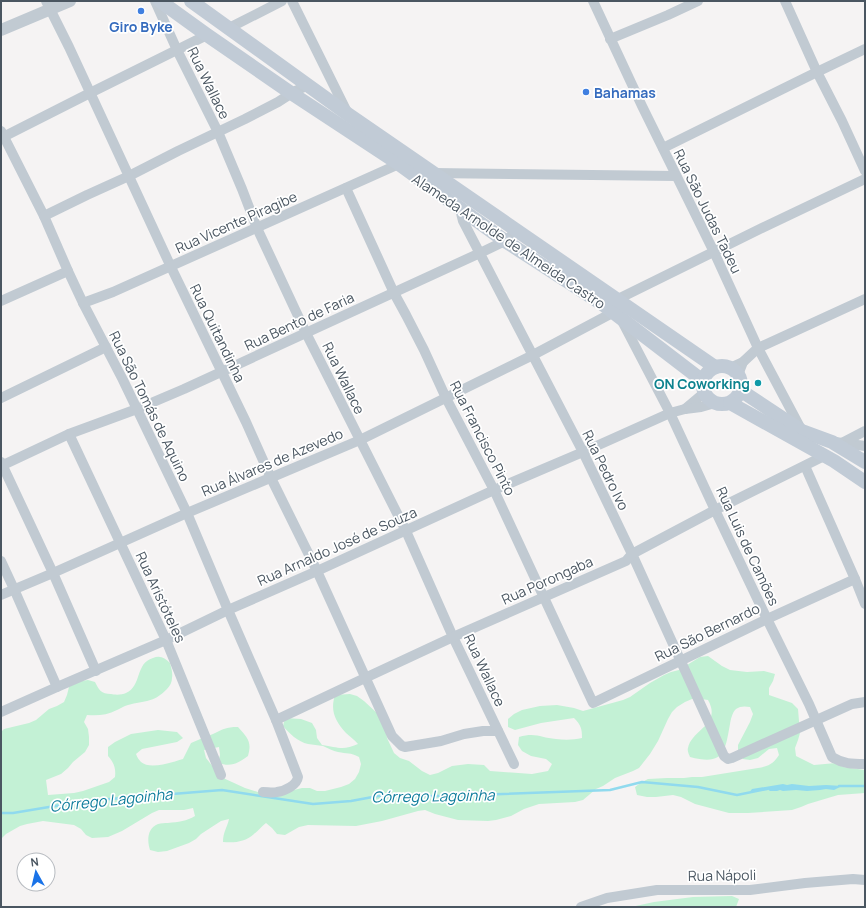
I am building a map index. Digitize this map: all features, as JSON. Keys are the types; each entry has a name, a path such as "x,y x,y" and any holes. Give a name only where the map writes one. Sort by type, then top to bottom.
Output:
{"main road":[{"name":"Alameda Arnolde de Almeida Castro","path":"160,1 292,93 399,164 464,203 517,231 617,310 703,387"},
{"name":"Alameda Arnolde de Almeida Castro","path":"191,1 349,115 433,173 505,241 601,303 617,310 716,367"},
{"path":"722,366 737,368 741,381 741,387 736,399 730,403 718,404 707,398 703,387 706,375 710,370 722,366"},
{"path":"740,390 802,431 837,442 865,462"},
{"path":"730,403 834,461 865,482"}],"street":[{"path":"1,30 48,5 70,1"},
{"name":"Rua Wallace","path":"155,1 177,50 218,132 257,228 306,333 406,530 453,637 514,764"},
{"path":"229,28 282,1"},
{"path":"292,1 349,115"},
{"name":"Rua São Judas Tadeu","path":"592,1 714,252 758,348 802,431"},
{"path":"610,40 698,1"},
{"path":"785,1 817,72 865,171"},
{"name":"Rua Quitandinha","path":"48,5 70,47 171,267 317,572 392,736 405,747 441,741 464,734 483,731 498,731"},
{"path":"2,135 207,35"},
{"path":"663,148 865,50"},
{"path":"44,216 129,176 309,85"},
{"name":"Rua São Tomás de Aquino","path":"2,135 44,216 83,303 137,409 187,513 276,720 298,780 284,790 276,793 263,792"},
{"name":"Rua Vicente Piragibe","path":"83,303 171,267 399,164"},
{"path":"433,173 676,176"},
{"name":"Rua Álvares de Azevedo","path":"1,595 187,513 360,440 533,355 617,310 714,252 865,180"},
{"name":"Rua Francisco Pinto","path":"346,188 394,293 494,490 593,703"},
{"name":"Rua Pedro Ivo","path":"464,203 463,221 583,452 632,554 724,756 728,759 732,758 816,720"},
{"name":"Rua Bento de Faria","path":"2,464 69,434 137,409 221,372 480,254 505,241 517,231"},
{"path":"1,302 68,271"},
{"path":"737,368 758,348 865,298"},
{"name":"Rua Luis de Camões","path":"617,310 670,414 816,720 832,757 846,763 865,764"},
{"path":"1,398 106,347"},
{"name":"Rua Arnaldo José de Souza","path":"685,409 703,387"},
{"name":"Rua Arnaldo José de Souza","path":"1,712 166,640 228,610 317,572 494,490 670,414 685,409 715,403"},
{"path":"837,442 865,431"},
{"name":"Rua Aristóteles","path":"69,434 166,640 221,775"},
{"path":"837,442 865,446"},
{"name":"Rua Porongaba","path":"276,720 453,637 626,561 632,554 715,510 824,456"},
{"path":"2,464 53,573 96,671"},
{"path":"805,466 865,604"},
{"path":"1,561 57,687"},
{"name":"Rua São Bernardo","path":"593,703 767,619 855,579"},
{"path":"816,720 852,704 865,702"},
{"name":"Rua Nápoli","path":"581,907 607,898 658,890 750,890 805,883 854,879 865,880"}],"green space":[{"path":"708,656 730,670 747,672 764,671 775,674 769,688 769,695 792,703 798,709 800,733 795,748 796,756 814,765 836,763 843,767 865,770 865,793 838,795 792,810 748,813 729,813 695,804 673,795 647,797 637,795 635,787 648,779 702,777 758,768 775,761 779,755 777,748 769,749 758,758 750,760 743,759 738,753 738,745 753,714 750,707 744,706 736,709 734,712 724,749 721,754 710,760 690,757 688,749 691,742 709,721 711,715 711,708 708,700 692,699 677,707 672,712 658,741 639,768 615,778 596,789 583,800 575,802 539,804 524,809 511,816 496,820 458,820 425,810 356,826 308,825 299,827 285,835 277,834 266,823 256,833 247,839 236,842 223,842 224,833 229,819 221,821 189,843 167,851 158,852 150,850 148,839 154,826 179,822 192,818 195,816 193,808 184,810 159,810 122,831 108,837 92,838 74,825 43,821 20,826 6,834 1,839 1,732 4,729 36,720 49,709 64,702 69,687 74,682 88,680 95,682 99,689 105,693 116,695 126,693 131,690 143,665 147,661 156,657 162,658 170,663 172,676 168,688 162,694 147,701 131,704 106,714 87,715 84,722 88,729 89,745 85,752 61,774 46,780 48,795 74,793 109,782 115,777 115,768 108,756 108,747 131,734 158,730 177,732 183,738 177,742 142,749 136,754 141,762 156,765 183,759 191,743 230,727 238,727 248,740 250,747 248,756 230,765 218,763 220,755 219,747 204,750 206,758 221,777 245,788 261,793 302,788 325,791 341,787 349,784 355,779 361,764 359,757 356,755 336,752 323,746 304,743 294,737 283,726 285,718 301,719 312,723 316,730 317,738 322,745 344,748 358,744 339,724 333,711 335,695 350,694 357,696 364,701 378,714 386,730 387,738 394,753 430,775 452,766 468,764 484,765 490,771 532,774 548,771 552,764 546,759 531,756 522,751 518,745 519,737 534,735 569,740 579,739 582,738 580,725 574,718 541,723 515,730 508,727 508,719 514,714 522,710 540,706 557,705 583,711 623,700 664,675 679,670 700,657"},
{"path":"732,896 739,899 736,907 631,907 654,902 693,897"}],"water":[{"path":"783,784 842,786 834,790 770,791 767,789 749,793 752,789"}],"waterway":[{"name":"Córrego Lagoinha","path":"1,813 13,813 85,801 222,790 313,804 351,801 378,796 449,796 610,790 642,782 698,787 737,795 767,789"},
{"name":"Córrego Lagoinha","path":"839,786 865,786"}],"place":[{"name":"Giro Byke","path":"141,11"},
{"name":"Bahamas","path":"586,92"},
{"name":"ON Coworking","path":"758,383"}]}
